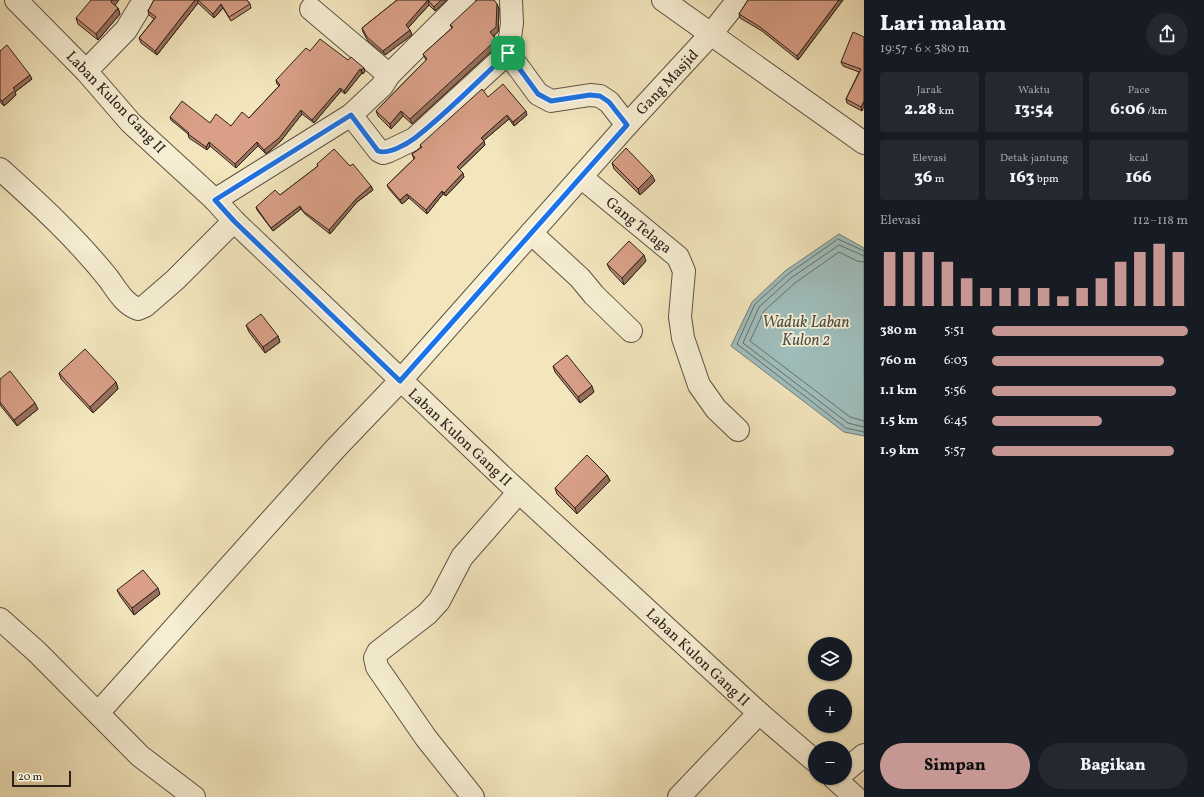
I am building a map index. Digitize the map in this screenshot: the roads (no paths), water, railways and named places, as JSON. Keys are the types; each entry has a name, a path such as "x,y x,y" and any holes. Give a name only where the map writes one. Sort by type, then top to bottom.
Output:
{"street":[{"name":"Laban Kulon Gang II","path":"16,0 86,70 131,123 215,200 234,221 400,381 759,713 808,755"},
{"path":"86,70 126,30 144,0"},
{"path":"215,200 351,115 382,86 389,75 464,0"},
{"path":"351,115 378,151 383,153 414,139 508,53 512,23 511,0"},
{"path":"663,0 864,143"},
{"name":"Gang Masjid","path":"98,713 335,449 400,381 627,125 711,34 738,0"},
{"path":"311,9 389,75"},
{"path":"508,53 538,94 551,101 590,95 600,96 609,102 627,125"},
{"path":"0,169 57,220 93,259 125,300 138,309 145,306 175,280 234,221"},
{"name":"Gang Telaga","path":"581,177 678,257 684,271 680,317 683,338 699,385 716,409 738,430"},
{"path":"531,234 580,278 594,295 631,331"},
{"path":"473,797 426,738 377,667 375,658 378,652 427,614 439,601 462,557 519,492"},
{"path":"0,619 37,652 140,756 194,797"},
{"path":"679,797 759,713"},
{"path":"852,765 864,755"},
{"path":"845,785 855,797"}],"water":[{"name":"Waduk Laban Kulon 2","path":"839,234 864,248 864,436 844,432 731,346 752,302 785,271"}]}
